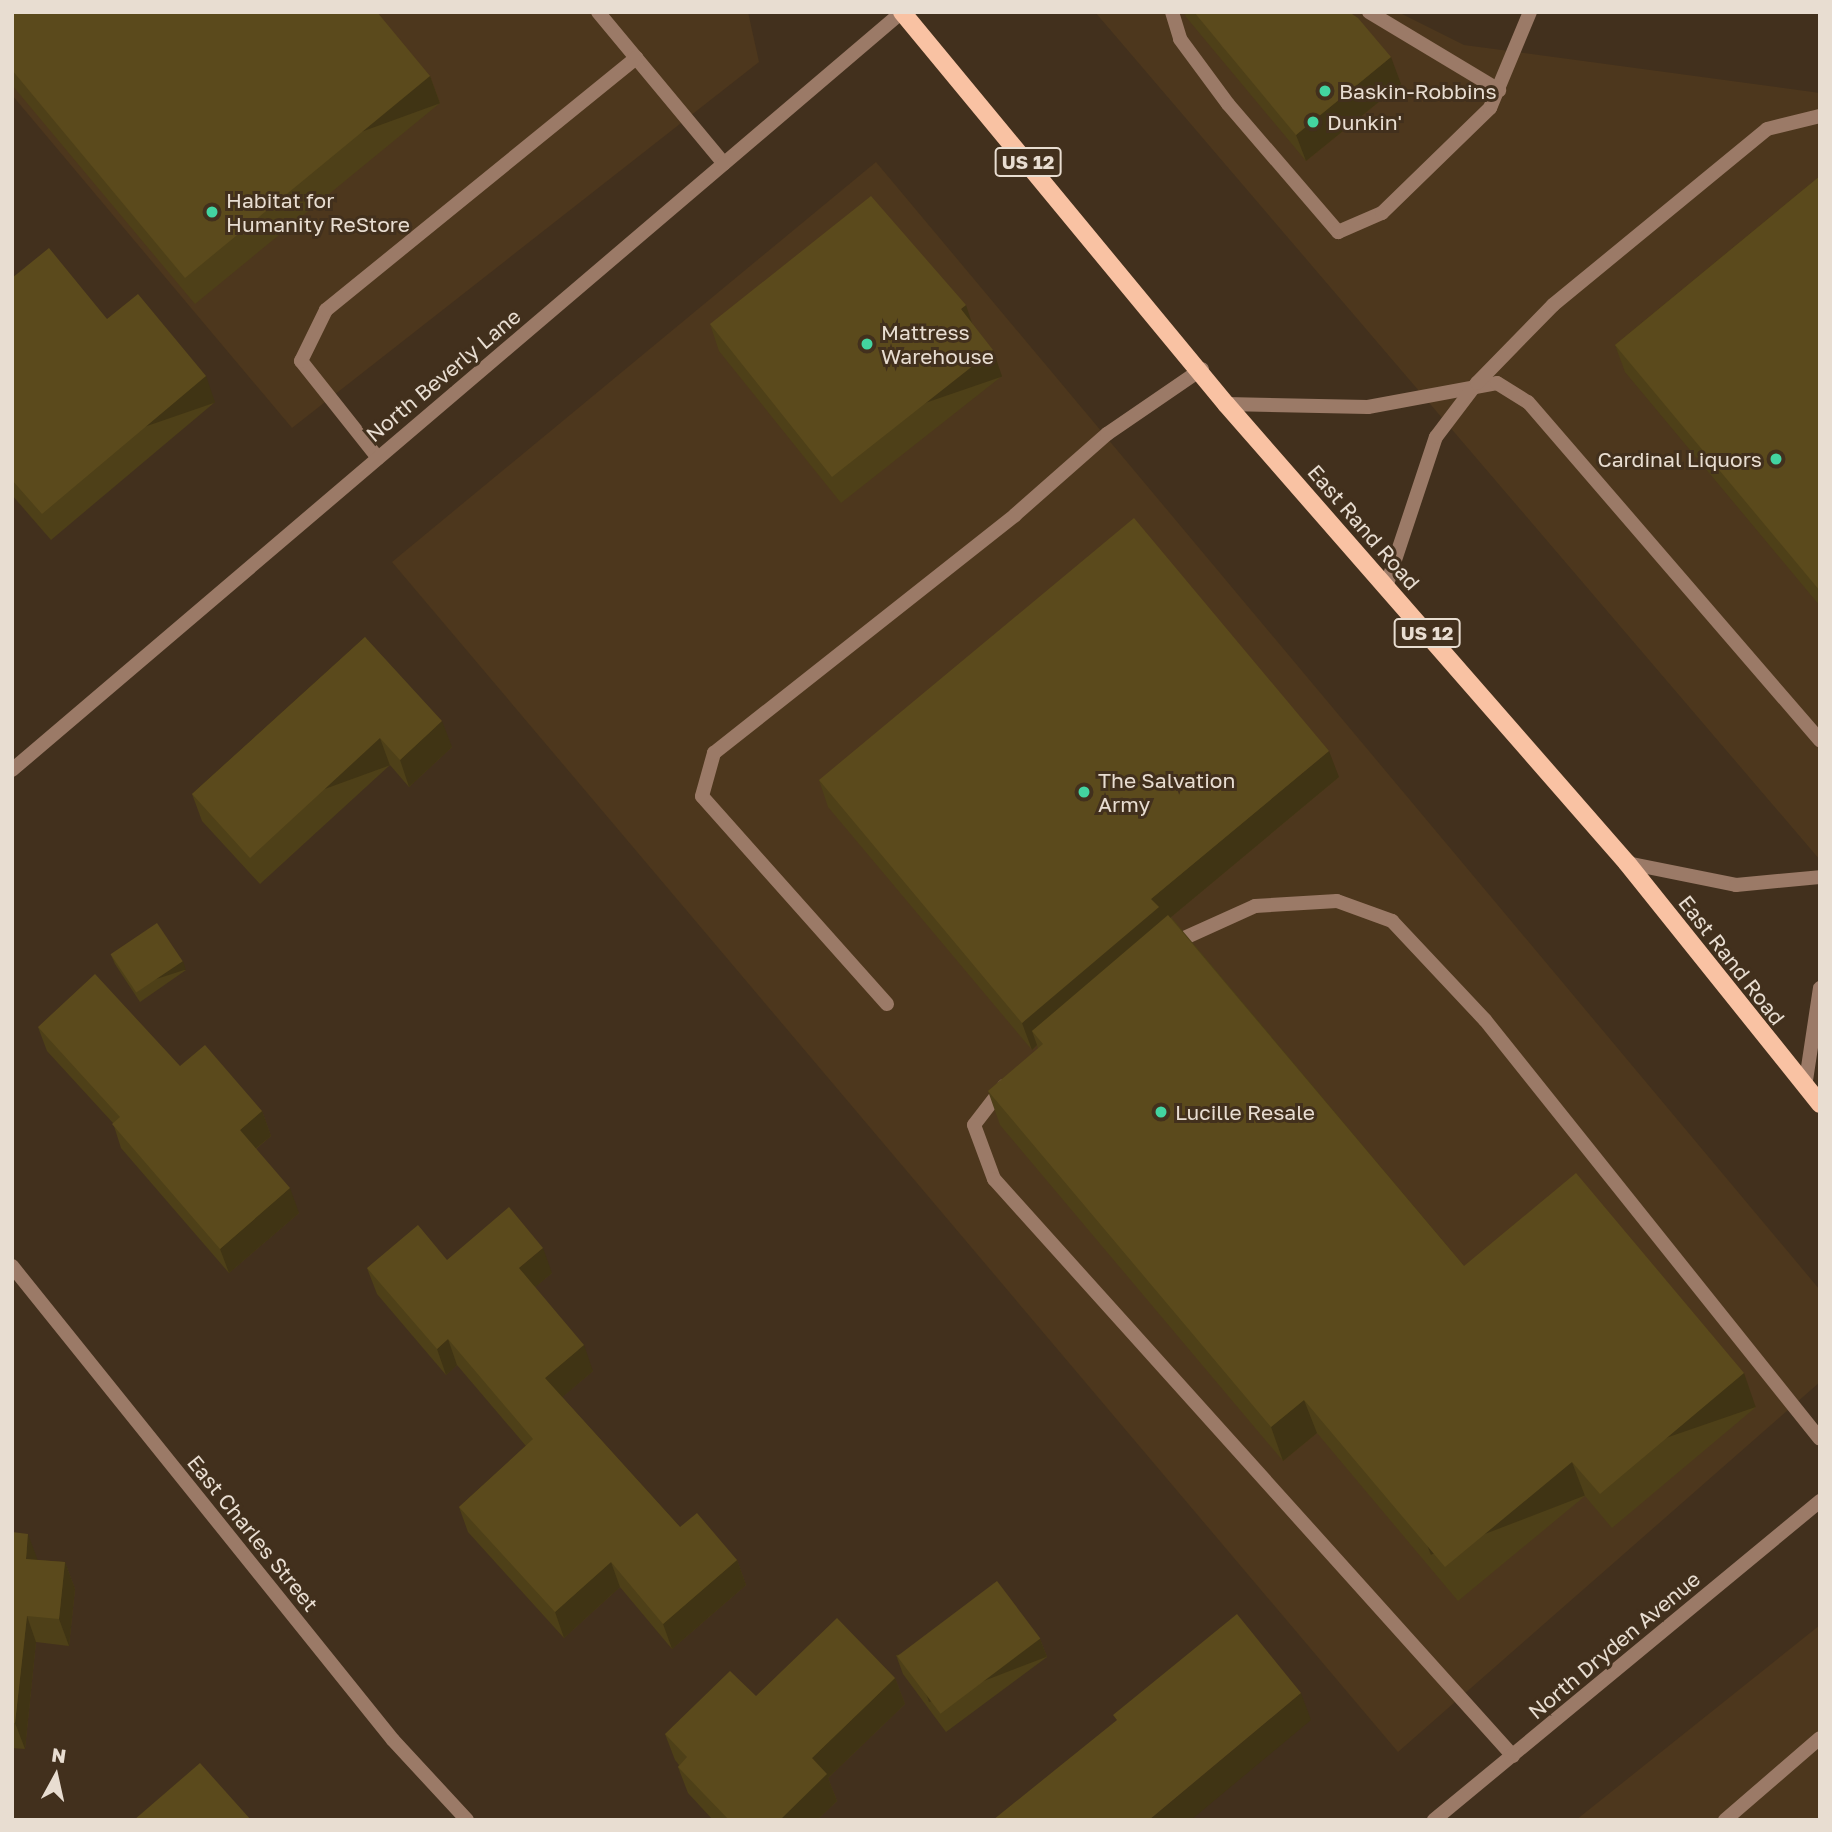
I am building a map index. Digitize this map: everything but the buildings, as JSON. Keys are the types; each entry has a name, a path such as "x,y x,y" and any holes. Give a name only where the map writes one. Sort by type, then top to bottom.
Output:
{"main road":[{"name":"East Rand Road","path":"902,12 1202,369 1226,404 1627,863 1820,1104"}],"street":[{"path":"598,12 724,164"},
{"name":"North Beverly Lane","path":"12,770 902,12"},
{"path":"1172,12 1180,39 1228,104 1338,232 1382,213 1490,108 1530,12"},
{"path":"1369,12 1499,90"},
{"path":"378,458 301,361 326,310 636,58"},
{"path":"1386,587 1436,437 1477,383 1553,305 1767,129 1820,116"},
{"path":"887,1004 702,796 714,753 1015,514 1107,434 1202,369"},
{"path":"1226,404 1368,407 1477,383 1497,383 1528,402 1820,740"},
{"path":"1627,863 1736,885 1820,877"},
{"path":"1158,955 1179,937 1255,905 1337,901 1392,921 1485,1020 1820,1439"},
{"path":"1805,1087 1820,988"},
{"path":"1020,1072 974,1125 994,1179 1513,1756"},
{"name":"East Charles Street","path":"12,1266 393,1740 467,1820"},
{"name":"North Dryden Avenue","path":"1444,1817 1513,1756 1820,1501"},
{"path":"1725,1820 1820,1738"}],"shaded area":[{"path":"12,12 748,12 759,62 292,428 12,95"},
{"path":"1095,12 1398,12 1464,45 1820,93 1820,860"},
{"path":"876,162 1820,1290 1820,1382 1398,1752 392,562"},
{"path":"1820,1625 1820,1820 1576,1820"}],"place":[{"name":"Baskin-Robbins","path":"1325,91"},
{"name":"Dunkin'","path":"1313,122"},
{"name":"Habitat for Humanity ReStore","path":"212,212"},
{"name":"Mattress Warehouse","path":"867,344"},
{"name":"Cardinal Liquors","path":"1776,459"},
{"name":"The Salvation Army","path":"1084,792"},
{"name":"Lucille Resale","path":"1161,1112"}]}
